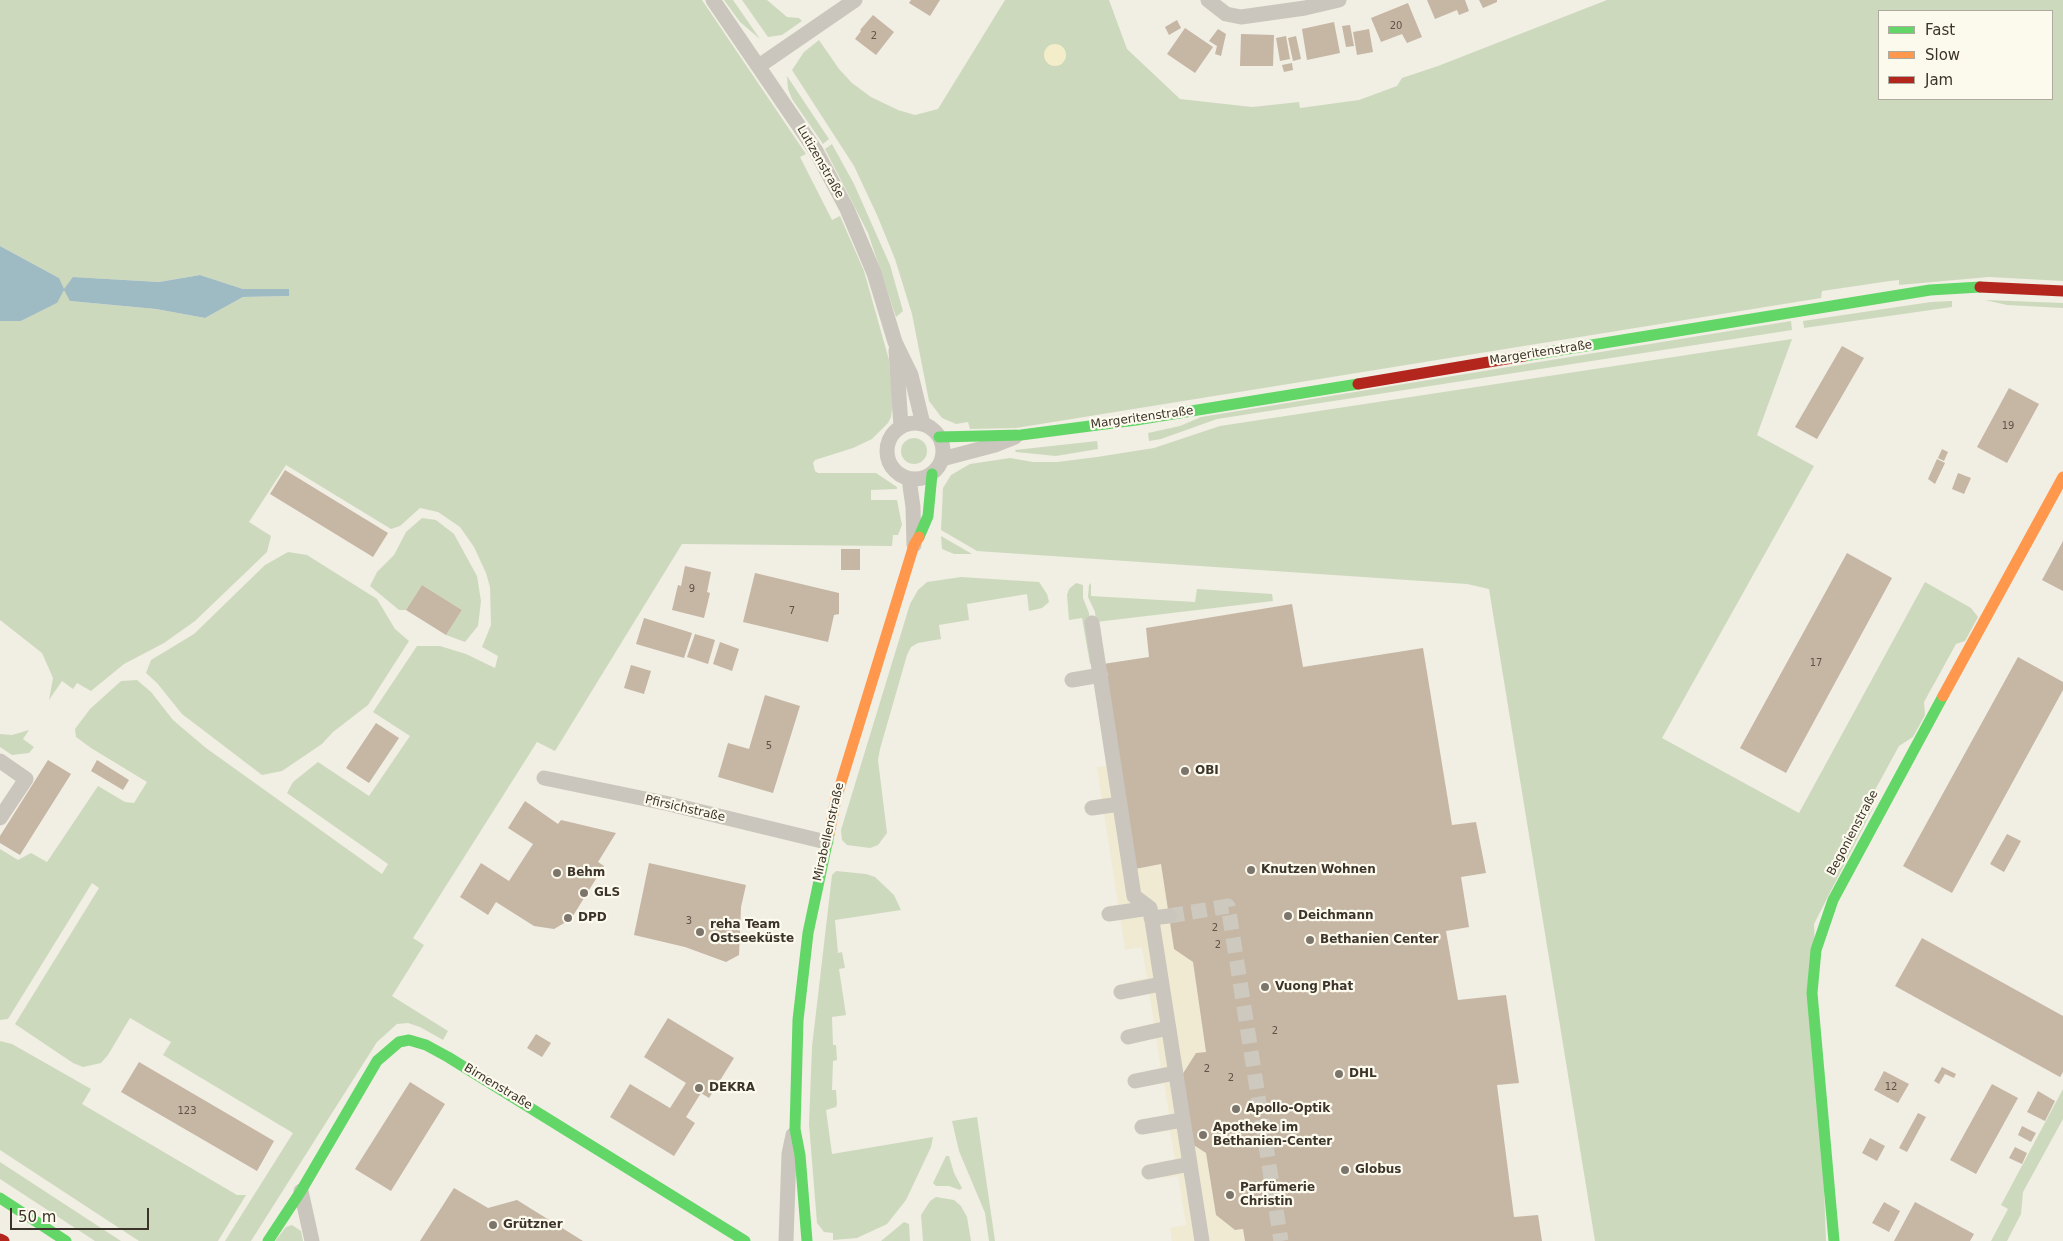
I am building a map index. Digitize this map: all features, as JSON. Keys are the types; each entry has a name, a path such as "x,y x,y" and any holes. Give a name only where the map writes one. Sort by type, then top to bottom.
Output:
{"street":[{"name":"Lutizenstraße","path":"713,0 816,151 847,209 874,273 895,342 910,375 923,424"},
{"path":"759,66 855,0"},
{"path":"1208,0 1226,14 1240,17 1305,8 1339,0"},
{"name":"Margeritenstraße","path":"939,437 994,434 1021,435 1136,420 1930,290 1976,287 2063,291"},
{"name":"Lutizenstraße","path":"895,342 901,427"},
{"path":"908,424 923,424 929,426 939,437 943,451 942,459 932,474 917,479 909,479 895,471 887,457 888,441 901,427 908,424"},
{"name":"Margeritenstraße","path":"942,459 995,445 1021,435"},
{"name":"Mirabellenstraße","path":"806,1241 800,1155 795,1129 795,1079 803,967 826,842 838,790 914,545 923,532 928,516 932,474"},
{"name":"Begonienstraße","path":"1834,1241 1812,993 1816,950 1822,926 1856,855 2063,477"},
{"name":"Mirabellenstraße","path":"909,479 913,507 914,545"},
{"path":"1092,623 1120,794 1134,896 1150,913 1202,1241"},
{"path":"1072,680 1101,675"},
{"path":"0,762 26,779 0,818"},
{"name":"Pfirsichstraße","path":"544,778 665,803 826,842"},
{"path":"1092,808 1120,794"},
{"path":"1109,914 1150,913 1169,916"},
{"path":"1121,992 1161,984"},
{"path":"1128,1037 1168,1028"},
{"name":"Birnenstraße","path":"268,1241 301,1191 377,1061 399,1042 409,1040 426,1045 448,1056 700,1210 745,1241"},
{"path":"1134,1081 1175,1073"},
{"path":"1142,1127 1182,1120"},
{"name":"Mirabellenstraße","path":"786,1241 789,1154 795,1129"},
{"path":"1149,1172 1190,1164"},
{"path":"301,1191 312,1241"},
{"path":"0,1198 66,1241"},
{"path":"0,1239 4,1241"}],"green space":[{"path":"0,0 702,0 806,154 800,157 832,220 840,216 864,271 889,360 893,403 888,423 872,439 853,448 815,460 813,463 815,471 818,473 876,473 897,487 897,489 871,490 871,500 897,500 902,525 898,535 893,535 892,546 682,544 555,751 537,742 413,938 424,945 392,996 448,1031 443,1040 420,1027 408,1023 397,1024 377,1042 251,1241 225,1241 293,1133 163,1055 171,1042 130,1018 108,1055 101,1063 83,1067 73,1063 15,1024 99,888 92,883 8,1019 0,1020 0,849 18,860 31,853 47,862 98,786 125,802 134,803 147,782 76,737 75,729 90,709 121,681 137,680 151,692 173,720 206,748 382,874 388,864 287,793 293,782 318,762 369,796 410,736 373,712 417,646 440,646 466,654 495,668 498,656 482,647 491,625 490,587 474,547 460,527 438,512 420,508 400,526 391,529 286,465 249,522 271,536 267,552 195,621 164,643 124,664 91,691 77,683 73,689 62,681 49,700 53,678 42,653 0,620 0,321 21,321 57,303 59,278 0,246","holes":["200,275 243,289 289,289 288,296 243,297 205,318 156,309 70,301 73,277 159,282"]},
{"path":"724,0 733,0 760,39 740,22"},
{"path":"742,0 767,0 787,17 799,18 802,21 782,35 768,37"},
{"path":"1005,0 1109,0 1127,49 1180,99 1252,107 1299,102 1300,108 1359,100 1397,86 1402,78 1438,66 1607,0 2063,0 2063,281 1989,277 1899,285 1899,280 1890,281 1822,291 1821,298 1016,428 970,429 968,422 956,424 942,418 929,401 912,314 895,259 877,215 854,166 792,70 804,52 819,40 839,69 852,83 871,97 898,110 915,115 938,109"},
{"path":"787,76 829,139 823,144 792,99 788,89"},
{"path":"832,144 854,184 890,265 903,311 896,317 868,233 825,149"},
{"path":"1985,300 2063,303 2063,308 2007,305"},
{"path":"1952,301 1952,307 1804,328 1803,321 1931,302"},
{"path":"1791,321 1792,330 1217,419 1161,439 1149,441 1148,433 1180,426 1201,417"},
{"path":"1792,339 1757,435 1814,466 1662,738 1799,813 1925,582 1971,608 1978,617 1965,641 1956,644 1924,702 1925,715 1913,737 1899,746 1869,801 1873,808 1814,924 1826,1241 1595,1241 1489,589 1467,584 977,551 941,530 943,488 951,475 970,464 1010,458 1033,462 1057,462 1097,457 1154,448 1220,426"},
{"path":"914,438 923,442 927,451 923,460 914,464 905,460 901,451 905,442"},
{"path":"1097,441 1098,449 1056,456 1016,452 1015,450"},
{"path":"422,518 436,520 454,534 477,576 481,601 478,626 465,642 446,635 462,610 422,585 406,610 399,610 370,586 377,572 394,555 406,532"},
{"path":"941,536 972,554 954,554 942,549"},
{"path":"288,552 307,555 377,599 395,629 409,641 368,705 333,732 322,744 282,771 262,775 182,714 157,683 146,673 151,660 194,634 265,565"},
{"path":"961,577 1039,582 1047,594 1049,602 1042,608 1029,611 1027,594 967,604 969,620 939,625 941,639 918,643 911,647 907,655 878,760 887,833 878,845 870,848 847,845 842,840 841,830 910,604 918,590 927,582"},
{"path":"1076,583 1083,585 1083,598 1089,613 1095,663 1090,664 1082,618 1069,620 1067,595 1069,589"},
{"path":"1091,583 1091,596 1195,602 1197,589 1272,594 1273,601 1096,622 1095,612 1088,597 1089,585"},
{"path":"29,730 23,739 34,747 29,753 12,755 0,747 0,734 12,735"},
{"path":"836,871 866,874 875,877 894,895 901,910 835,920 838,953 842,952 845,968 839,969 846,1015 832,1017 833,1045 836,1045 837,1060 833,1061 832,1090 836,1090 837,1104 836,1107 826,1110 832,1154 933,1137 931,1147 906,1200 887,1224 857,1238 833,1240 833,1233 824,1232 817,1223 809,1124 812,1047 832,875"},
{"path":"0,1041 12,1044 91,1089 82,1104 237,1195 246,1195 218,1241 139,1241 0,1150"},
{"path":"2063,1089 2063,1119 2023,1192 2021,1214 2007,1241 1991,1241 2008,1209 2001,1205"},
{"path":"977,1117 995,1241 989,1241 985,1213 959,1151 952,1121"},
{"path":"946,1156 949,1156 954,1173 962,1188 960,1190 949,1186 936,1186 933,1183"},
{"path":"0,1162 121,1241 95,1241 0,1179"},
{"path":"936,1197 954,1200 961,1206 967,1217 971,1241 923,1241 921,1215 930,1201"},
{"path":"904,1222 909,1224 910,1241 881,1241"},
{"path":"292,1225 301,1231 303,1241 275,1241 286,1227"}],"sand":[{"path":"1055,44 1063,47 1066,55 1063,63 1055,66 1047,63 1044,55 1047,47"}],"shaded area":[{"path":"1110,766 1135,869 1161,864 1174,948 1193,962 1206,1052 1196,1053 1182,1075 1192,1144 1206,1153 1216,1215 1235,1230 1243,1229 1245,1241 1172,1241 1170,1228 1186,1225 1178,1176 1162,1178 1159,1162 1175,1159 1170,1131 1154,1133 1152,1118 1169,1114 1164,1083 1148,1086 1145,1071 1161,1068 1156,1038 1139,1041 1137,1027 1154,1023 1149,992 1132,995 1130,981 1147,978 1142,947 1125,950 1097,767"}],"water":[{"path":"0,246 59,278 64,289 73,277 159,282 200,275 243,289 289,289 289,296 243,297 205,318 156,309 70,301 64,290 57,303 21,321 0,321"}],"building":[{"path":"911,0 940,0 930,16 909,3"},
{"path":"1427,0 1465,0 1469,11 1459,15 1457,10 1435,19"},
{"path":"1479,0 1497,0 1497,2 1483,8"},
{"path":"1408,3 1422,37 1407,43 1402,34 1381,42 1371,18"},
{"path":"873,15 894,32 876,55 855,39"},
{"path":"1177,20 1181,28 1169,35 1165,27"},
{"path":"1334,22 1340,53 1307,60 1302,29"},
{"path":"1350,25 1354,46 1346,47 1342,26"},
{"path":"1185,28 1213,47 1195,73 1167,54"},
{"path":"1218,29 1226,34 1221,56 1215,54 1217,46 1209,41"},
{"path":"1369,29 1373,52 1357,55 1353,32"},
{"path":"1241,34 1274,35 1273,66 1240,66"},
{"path":"1286,36 1290,59 1280,61 1276,38"},
{"path":"1296,36 1301,59 1293,61 1288,38"},
{"path":"1292,63 1293,70 1284,72 1282,65"},
{"path":"1842,346 1864,358 1817,439 1795,427"},
{"path":"2009,388 2039,404 2007,463 1977,447"},
{"path":"1942,449 1948,452 1944,461 1938,458"},
{"path":"1937,459 1945,463 1935,484 1928,479"},
{"path":"285,470 388,533 373,557 270,494"},
{"path":"1958,473 1971,478 1964,494 1952,489"},
{"path":"2063,541 2063,591 2042,580"},
{"path":"841,549 860,549 860,570 841,570"},
{"path":"1847,553 1892,578 1786,773 1740,748"},
{"path":"685,566 711,572 707,592 710,593 704,618 672,610 678,585 681,586"},
{"path":"755,573 839,593 839,614 834,615 828,642 743,622"},
{"path":"422,585 462,610 446,635 406,610"},
{"name":"Bethanien Center","path":"1292,604 1303,667 1423,648 1452,825 1476,822 1486,873 1461,877 1469,927 1446,931 1458,1000 1506,995 1519,1083 1497,1085 1514,1217 1538,1215 1542,1241 1245,1241 1243,1229 1235,1230 1216,1215 1206,1153 1192,1144 1182,1075 1196,1053 1206,1052 1193,962 1174,949 1161,864 1135,869 1103,664 1149,657 1146,628"},
{"path":"644,618 692,633 684,658 636,644"},
{"path":"695,634 715,640 708,664 687,657"},
{"path":"720,642 739,649 732,671 713,664"},
{"path":"2018,657 2063,682 2063,690 1952,893 1903,866"},
{"path":"631,665 651,671 644,694 624,688"},
{"path":"765,695 800,706 773,793 718,777 728,743 749,749"},
{"path":"376,723 399,738 369,783 346,768"},
{"path":"48,760 71,774 20,855 0,843 0,836"},
{"path":"97,760 129,780 123,790 91,771"},
{"name":"Behm","path":"525,801 558,824 561,820 616,833 598,862 604,866 571,919 554,929 534,926 496,902 488,915 460,897 481,863 509,881 533,844 508,828"},
{"path":"2007,834 2021,841 2004,872 1990,864"},
{"path":"649,863 746,885 741,907 739,955 726,962 685,947 634,935"},
{"path":"1922,938 2063,1016 2063,1072 2060,1077 1895,986"},
{"name":"DEKRA","path":"668,1018 734,1058 709,1098 701,1093 686,1117 695,1123 674,1156 610,1117 630,1084 670,1108 686,1083 644,1057"},
{"path":"536,1034 551,1043 542,1057 527,1048"},
{"path":"139,1062 274,1141 257,1171 121,1092"},
{"path":"1942,1067 1956,1074 1954,1078 1945,1074 1939,1084 1934,1081"},
{"path":"1884,1071 1909,1084 1898,1103 1874,1090"},
{"path":"410,1082 445,1104 391,1191 355,1169"},
{"path":"1992,1084 2018,1098 1976,1174 1950,1160"},
{"path":"2038,1091 2055,1101 2045,1121 2027,1112"},
{"path":"1918,1113 1926,1117 1907,1152 1899,1148"},
{"path":"2022,1126 2036,1133 2031,1142 2018,1135"},
{"path":"1870,1138 1885,1146 1877,1161 1862,1153"},
{"path":"2015,1147 2027,1153 2022,1164 2009,1158"},
{"name":"Grützner","path":"454,1188 488,1208 517,1200 583,1241 420,1241"},
{"path":"1884,1202 1900,1211 1889,1232 1872,1223"},
{"path":"1915,1202 1974,1234 1970,1241 1894,1241"}],"tunnel":[{"path":"1169,916 1228,906 1281,1241"}],"traffic: fast":[{"path":"1524,356 1930,290 1980,287"},
{"path":"939,437 1021,435 1136,420 1358,384"},
{"path":"919,537 928,516 932,474"},
{"path":"1834,1241 1812,993 1816,950 1833,900 1943,696"},
{"path":"807,1241 800,1155 795,1129 798,1020 808,933 829,834"},
{"path":"268,1241 301,1191 377,1061 399,1042 409,1040 426,1045 448,1057 745,1241"},
{"path":"0,1198 66,1241"}],"traffic: slow":[{"path":"1943,696 2063,477"},
{"path":"829,834 836,799 914,545 919,537"}],"traffic: jam":[{"path":"1980,287 2063,291"},
{"path":"1358,384 1524,356"},
{"path":"0,1239 4,1241"}],"place":[{"name":"OBI","path":"1185,771"},
{"name":"Knutzen Wohnen","path":"1251,870"},
{"name":"Behm","path":"557,873"},
{"name":"GLS","path":"584,893"},
{"name":"Deichmann","path":"1288,916"},
{"name":"DPD","path":"568,918"},
{"name":"reha Team Ostseeküste","path":"700,932"},
{"name":"Bethanien Center","path":"1310,940"},
{"name":"Vuong Phat","path":"1265,987"},
{"name":"DHL","path":"1339,1074"},
{"name":"DEKRA","path":"699,1088"},
{"name":"Apollo-Optik","path":"1236,1109"},
{"name":"Apotheke im Bethanien-Center","path":"1203,1135"},
{"name":"Globus","path":"1345,1170"},
{"name":"Parfümerie Christin","path":"1230,1195"},
{"name":"Grützner","path":"493,1225"}]}
